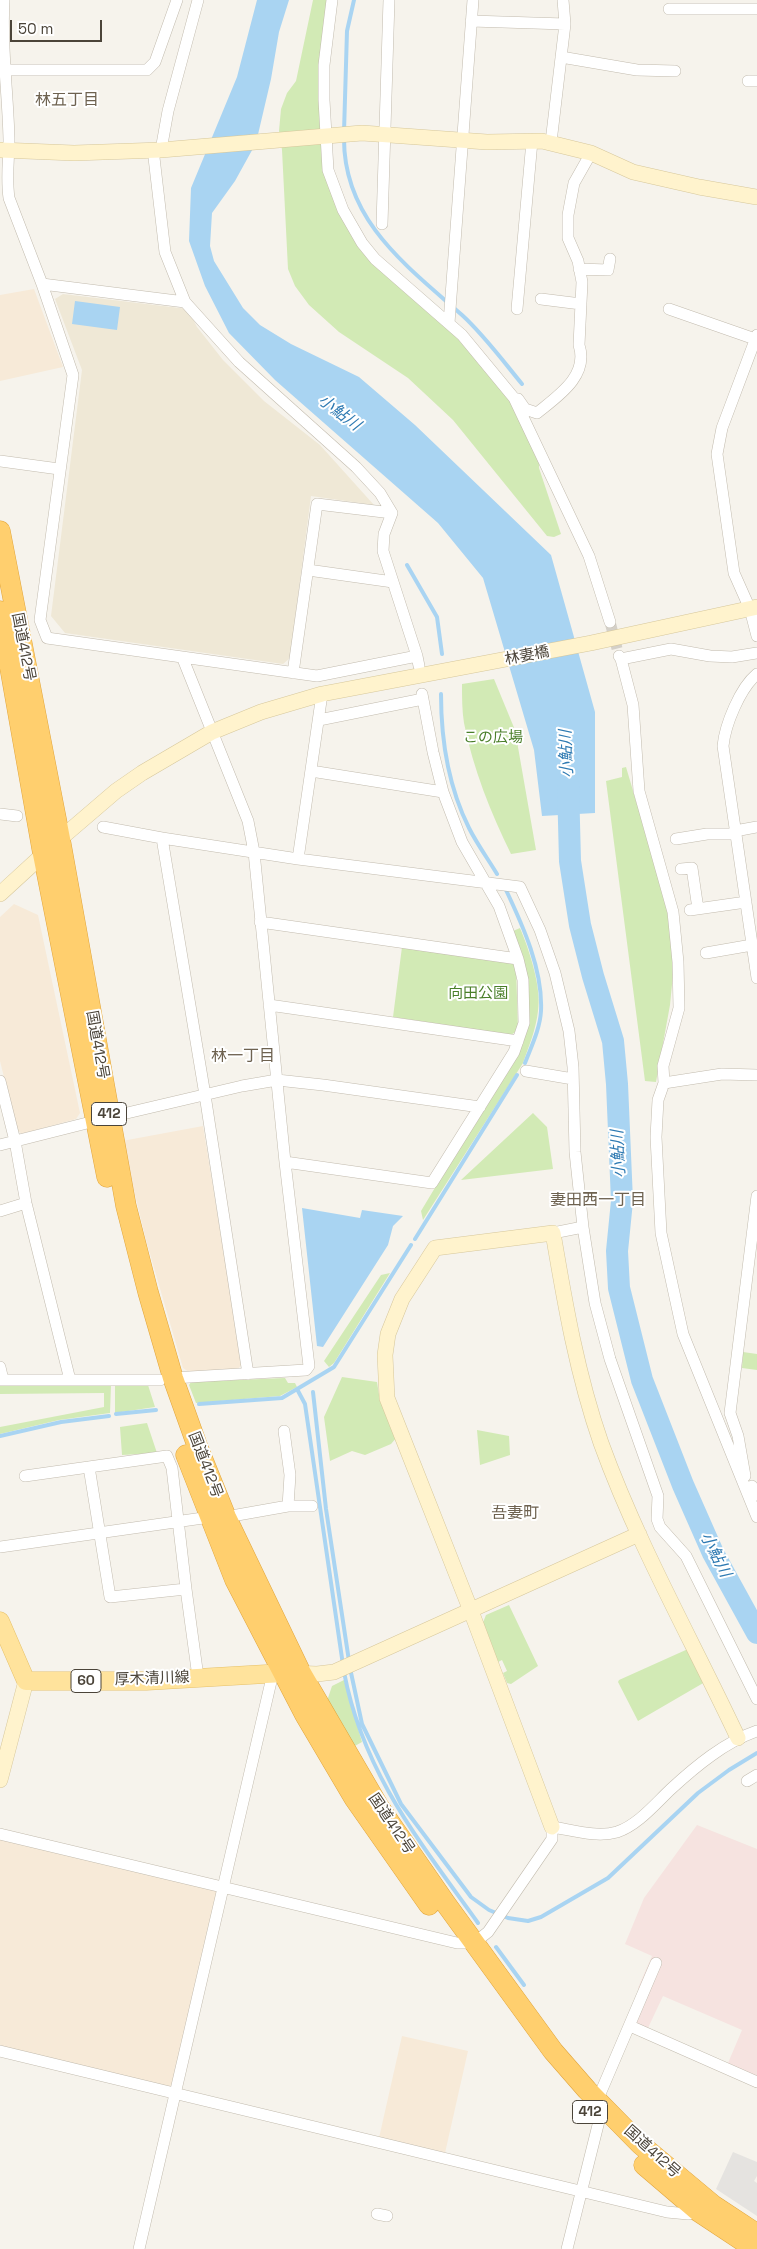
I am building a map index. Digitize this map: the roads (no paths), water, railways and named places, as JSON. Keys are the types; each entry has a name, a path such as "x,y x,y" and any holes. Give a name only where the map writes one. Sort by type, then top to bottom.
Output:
{"highway":[{"name":"国道412号","path":"0,531 60,839 116,1216 166,1379 218,1517 235,1580 354,1798 466,1943 553,2051 597,2101 640,2144 691,2187 713,2205 757,2234"},
{"name":"国道412号","path":"0,612 44,854 102,1119"},
{"name":"国道412号","path":"466,1943 540,2054 576,2099 641,2162 699,2212 755,2249"}],"main road":[{"path":"0,1621 26,1681"},
{"name":"厚木清川線","path":"26,1681 146,1681 286,1673"}],"street":[{"path":"4,0 2,35 4,151 9,198 42,284 73,375 40,620 47,638 183,659 317,676 418,661 383,551 384,534 392,513"},
{"path":"4,70 147,70 155,62 177,0"},
{"path":"198,0 157,150 165,252 185,302 239,362 356,466 380,493 392,513"},
{"path":"332,0 324,65 338,135 328,170 343,210 362,243 382,265 462,335 514,398 589,556 610,622"},
{"path":"382,224 389,0"},
{"path":"449,323 473,0"},
{"path":"551,142 565,24 563,0"},
{"path":"670,9 682,5 757,9"},
{"path":"471,21 565,24"},
{"path":"561,57 614,62 637,70 675,72"},
{"path":"4,151 74,153 157,150 338,135 385,135 462,141 551,142 591,153 633,172 698,187 757,197"},
{"path":"517,309 532,141"},
{"path":"514,398 525,409 537,413 567,388 577,376 581,353 578,345 582,282 568,238 568,214 574,183 591,153"},
{"path":"579,269 608,270 610,259"},
{"path":"42,284 185,302"},
{"path":"541,299 581,304"},
{"path":"670,309 755,342 722,428 717,454 734,573 753,608 757,636"},
{"path":"0,460 59,469"},
{"path":"293,673 317,504 392,513"},
{"path":"308,570 393,582"},
{"name":"林妻橋","path":"0,894 116,791 212,732 282,704 322,694 591,643 753,608"},
{"path":"757,653 732,657 710,656 671,649 620,658 633,706 639,791 674,920 678,962 678,1008 663,1066 664,1083 658,1100 656,1137 657,1185 666,1264 683,1334 753,1489 757,1517"},
{"path":"0,1367 2,1380 70,1380 166,1379 306,1370 309,1366 285,1162 254,852 248,821 183,659"},
{"path":"757,674 734,707 725,731 723,746 757,978"},
{"path":"298,858 322,694"},
{"path":"285,1162 432,1183 514,1052 524,1023 523,980 518,959 499,906 462,842 443,792 423,696 318,720"},
{"path":"311,771 443,792"},
{"path":"0,814 17,816"},
{"path":"103,827 254,852 520,887 540,930 555,973 569,1031 573,1079 575,1152 582,1228 595,1304 610,1359 658,1496 657,1519 660,1527 686,1556 757,1699"},
{"path":"676,839 735,832 757,827"},
{"path":"162,838 205,1095 248,1374"},
{"path":"692,868 694,909 746,902"},
{"path":"260,922 518,959"},
{"path":"706,953 752,945"},
{"path":"269,1005 518,1041"},
{"path":"526,1071 573,1079"},
{"path":"664,1083 722,1074 757,1075"},
{"path":"0,1145 242,1086 277,1080 480,1107"},
{"path":"0,1081 15,1141 26,1203 70,1380"},
{"path":"753,1489 745,1472 738,1436 730,1413 757,1196"},
{"path":"0,1210 26,1203"},
{"path":"0,1834 466,1943 484,1936 552,1839 552,1827 471,1611 387,1398 385,1354 388,1334 402,1298 435,1248 582,1228"},
{"path":"553,1233 567,1316 580,1371 601,1442 639,1534 738,1738"},
{"path":"284,1432 292,1446 288,1506"},
{"path":"24,1476 167,1456 172,1468 198,1677"},
{"path":"89,1467 110,1597 186,1589"},
{"path":"0,1547 288,1506 312,1506"},
{"path":"138,2249 224,1887 286,1673 325,1674 340,1669 639,1534 660,1527"},
{"path":"0,1780 26,1681"},
{"path":"552,1827 603,1834 617,1832 636,1822 686,1776 738,1738 757,1731"},
{"path":"567,2249 599,2122 597,2101 656,1963"},
{"path":"630,2026 757,2082"},
{"path":"0,2051 667,2212 688,2214 699,2212"}],"water":[{"path":"257,0 289,0 279,32 271,79 256,143 235,181 212,213 210,246 214,261 243,308 260,325 291,344 359,377 415,425 551,555 595,712 595,813 542,816 534,750 483,578 438,523 275,380 229,333 205,286 189,241 191,188 237,77"},
{"path":"75,301 120,307 117,330 72,324"},
{"path":"302,1208 360,1218 362,1210 403,1216 393,1226 388,1245 323,1347 317,1346"}],"waterway":[{"path":"344,132 347,31 354,0"},
{"path":"344,139 347,168 355,194 367,218 382,239 400,259 470,323 522,384"},
{"path":"407,565 437,617 442,654"},
{"path":"441,694 445,746 456,797 472,834 497,874"},
{"name":"小鮎川","path":"568,784 570,861 580,925 613,1041 617,1084 622,1201 617,1251 619,1288 642,1380 683,1485 713,1553 757,1633"},
{"path":"506,890 531,949 541,996 539,1024 525,1063"},
{"path":"415,1239 517,1075"},
{"path":"199,1404 282,1398 334,1367 411,1245"},
{"path":"297,1389 305,1404 343,1665"},
{"path":"313,1392 326,1509 349,1661"},
{"path":"116,1414 156,1410"},
{"path":"0,1436 61,1422 109,1416"},
{"path":"350,1668 362,1724 401,1804 471,1897 489,1910 508,1918 528,1921 541,1917 608,1878 698,1793 729,1770 757,1753"},
{"path":"344,1672 353,1708 379,1774 415,1835 478,1923"},
{"path":"496,1947 524,1985"}],"tunnel":[{"path":"610,622 619,656"}],"district":[{"name":"林五丁目","path":"67,101"},
{"name":"林一丁目","path":"243,1057"},
{"name":"妻田西一丁目","path":"598,1201"},
{"name":"吾妻町","path":"515,1514"}],"park label":[{"name":"この広場","path":"493,738"},
{"name":"向田公園","path":"478,994"}]}
